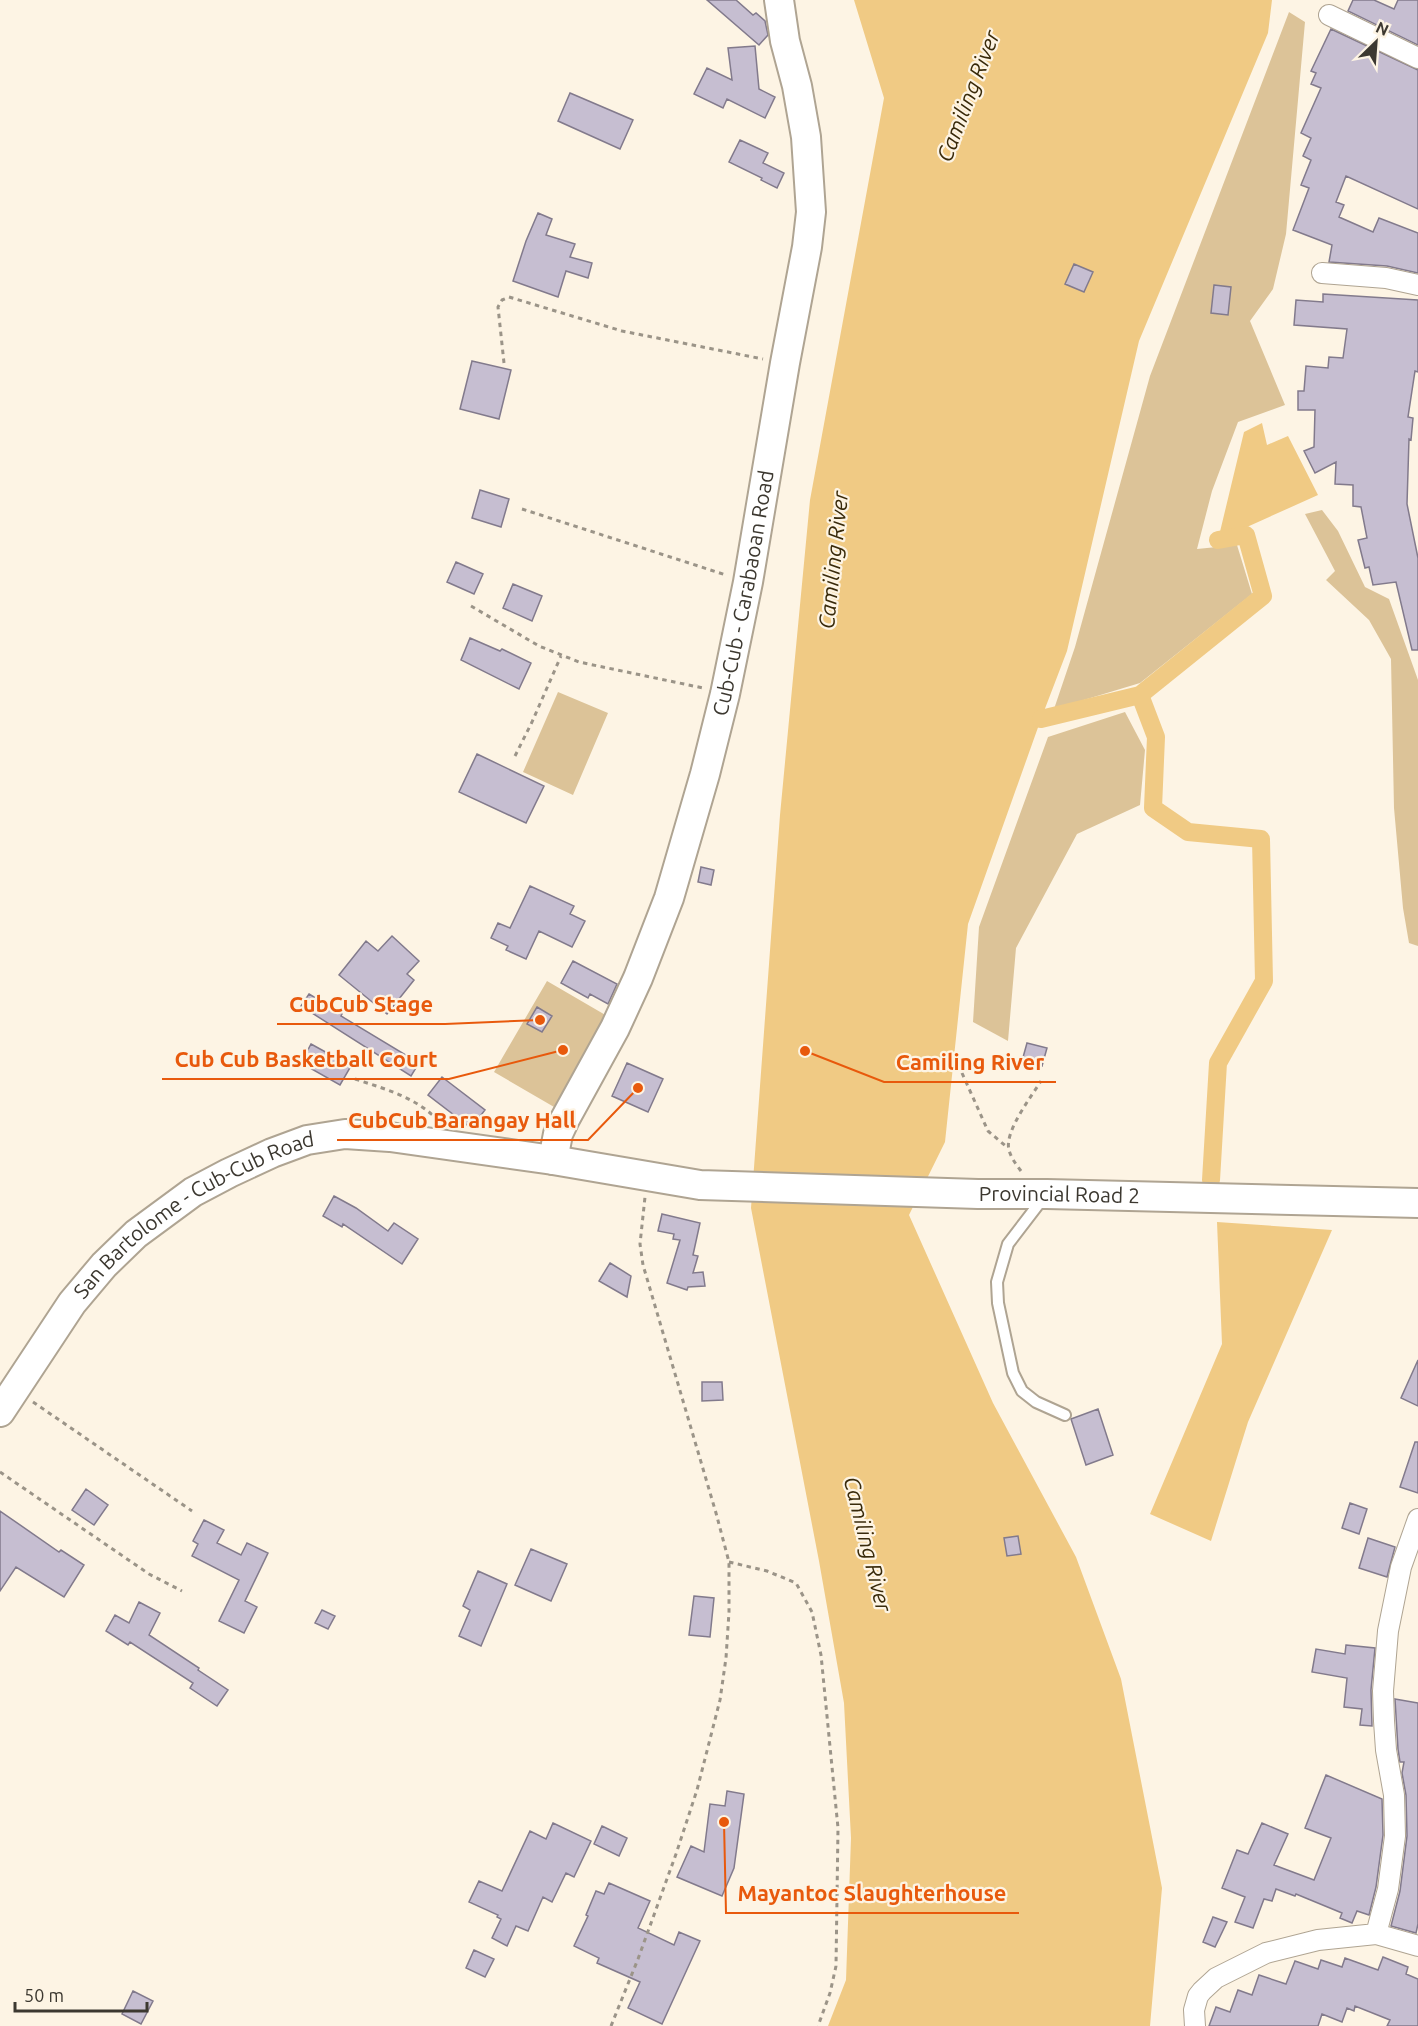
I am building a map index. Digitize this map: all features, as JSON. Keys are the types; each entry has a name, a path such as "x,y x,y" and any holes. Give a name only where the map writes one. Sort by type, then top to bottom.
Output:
{"street":[{"name":"Cub-Cub - Carabaoan Road","path":"553,1160 558,1134 615,1028 655,936 689,830 725,694 748,582 807,247 811,212 806,137 797,86 785,41 779,0"},
{"path":"1329,15 1418,58"},
{"path":"1322,273 1386,278 1418,285"},
{"name":"San Bartolome - Cub-Cub Road","path":"7,1401 72,1303 104,1265 136,1234 193,1192 272,1153 307,1140 345,1134 390,1137 553,1160 700,1185"},
{"name":"Provincial Road 2","path":"700,1185 978,1194 1418,1203"},
{"path":"1376,1934 1388,1889 1395,1836 1394,1795 1386,1750 1384,1721 1383,1690 1388,1631 1392,1602 1401,1568 1418,1519"},
{"path":"1194,2026 1194,2010 1202,1991 1216,1978 1266,1953 1298,1944 1376,1934 1418,1946"}],"lane":[{"path":"1042,1194 1008,1244 997,1282 998,1304 1013,1372 1023,1390 1036,1402 1065,1415"}],"path":[{"path":"504,363 498,307 504,298 513,297 622,332 785,363"},
{"path":"522,509 748,582"},
{"path":"471,606 539,646 561,656 600,668 657,677 725,694"},
{"path":"515,756 561,656"},
{"path":"962,1073 988,1131 1008,1148 1014,1162 1042,1194"},
{"path":"355,1079 411,1099 440,1122"},
{"path":"1008,1148 1011,1130 1041,1081"},
{"path":"611,2026 638,1959 697,1790 720,1700 729,1612 729,1562 643,1265 640,1244 641,1226 649,1178"},
{"path":"7,1401 192,1511"},
{"path":"0,1473 149,1574 182,1591"},
{"path":"729,1562 767,1571 796,1583 812,1612 820,1655 838,1828 836,1966 830,1993 818,2026"}],"shaded area":[{"path":"1289,12 1305,22 1286,234 1273,289 1250,321 1285,405 1238,422 1212,491 1197,549 1237,545 1252,594 1140,683 1054,709 1075,647 1150,376"},
{"path":"1322,510 1338,531 1365,587 1389,599 1418,680 1418,946 1409,943 1403,908 1394,808 1391,659 1369,620 1326,580 1335,571 1305,514"},
{"path":"558,692 608,713 573,795 523,772"},
{"path":"1125,712 1145,750 1140,805 1077,834 1016,948 1008,1041 973,1022 979,927 1048,737"},
{"path":"547,981 614,1020 561,1111 494,1072"}],"water":[{"path":"854,0 1272,0 1268,33 1139,341 1067,651 968,924 945,1142 909,1215 993,1403 1076,1557 1121,1679 1162,1888 1150,2026 828,2026 846,1980 851,1838 844,1703 751,1208 780,815 810,500 884,98"},
{"path":"1262,423 1267,445 1288,436 1318,495 1218,540 1244,432"},
{"path":"1217,1222 1332,1230 1248,1422 1211,1541 1150,1514 1222,1344"}],"building":[{"path":"707,0 736,0 753,15 756,13 765,21 768,35 759,45"},
{"path":"1353,0 1374,0 1394,9 1398,0 1418,0 1418,45 1348,11"},
{"path":"1331,29 1418,70 1418,209 1346,176 1336,202 1344,205 1339,217 1373,232 1379,218 1418,233 1418,273 1387,266 1329,262 1332,245 1293,230 1309,188 1301,185 1311,160 1303,156 1311,138 1301,133 1321,88 1311,84 1316,73 1311,71"},
{"path":"755,46 759,89 775,97 765,118 727,99 723,108 694,94 707,68 732,80 728,48"},
{"path":"570,93 633,120 620,149 558,121"},
{"path":"740,140 768,153 763,163 784,173 777,188 729,162"},
{"path":"538,213 552,219 546,235 575,244 570,257 592,263 588,278 566,271 558,297 513,281"},
{"path":"1074,264 1093,272 1084,292 1065,284"},
{"path":"1214,285 1231,287 1228,315 1211,313"},
{"path":"1323,294 1418,300 1418,372 1415,371 1408,417 1413,418 1411,440 1409,439 1407,504 1418,558 1418,650 1412,650 1396,582 1373,585 1369,567 1365,568 1358,540 1367,538 1361,507 1353,506 1353,485 1335,484 1336,462 1315,473 1304,451 1314,447 1315,410 1298,410 1298,391 1304,391 1306,366 1328,368 1329,357 1343,358 1347,329 1294,325 1296,300 1323,302"},
{"path":"472,361 511,370 499,419 460,409"},
{"path":"480,490 509,499 501,527 472,518"},
{"path":"456,562 483,574 474,594 447,582"},
{"path":"513,584 542,596 532,621 503,608"},
{"path":"470,638 500,651 502,649 531,663 519,689 461,660"},
{"path":"477,754 544,786 526,823 459,792"},
{"path":"701,867 714,870 711,885 698,882"},
{"path":"530,886 574,906 570,914 585,921 572,947 539,931 526,959 506,950 508,946 491,938 498,923 510,928"},
{"path":"392,936 419,961 407,974 414,980 387,1014 339,975 366,941 378,951"},
{"path":"573,961 617,984 608,1004 590,994 588,998 561,983"},
{"path":"309,994 419,1063 411,1076 301,1006"},
{"path":"537,1007 552,1016 542,1032 527,1024"},
{"path":"1027,1043 1047,1048 1042,1066 1022,1061"},
{"path":"311,1044 351,1066 340,1085 301,1063"},
{"path":"627,1063 663,1079 648,1112 612,1096"},
{"path":"442,1077 485,1110 471,1128 428,1095"},
{"path":"334,1196 356,1208 388,1231 394,1223 418,1239 402,1264 343,1224 342,1227 323,1216"},
{"path":"662,1214 700,1223 693,1255 698,1256 693,1273 703,1272 705,1286 688,1287 687,1290 667,1283 680,1240 673,1239 674,1234 658,1231"},
{"path":"610,1263 631,1276 627,1297 599,1281"},
{"path":"1418,1360 1418,1406 1401,1398"},
{"path":"702,1382 722,1382 723,1400 702,1401"},
{"path":"1098,1409 1113,1455 1086,1465 1071,1419"},
{"path":"1415,1442 1418,1442 1418,1493 1400,1487"},
{"path":"86,1489 108,1505 94,1525 72,1510"},
{"path":"1350,1503 1367,1509 1359,1534 1342,1528"},
{"path":"0,1511 59,1552 61,1550 84,1565 64,1597 16,1567 0,1591"},
{"path":"204,1520 224,1530 217,1543 241,1555 247,1543 268,1553 245,1601 257,1607 244,1633 219,1621 239,1580 192,1556 198,1544 193,1541"},
{"path":"1018,1536 1021,1554 1007,1556 1004,1538"},
{"path":"1368,1538 1395,1547 1387,1577 1359,1568"},
{"path":"531,1549 567,1564 551,1601 515,1585"},
{"path":"478,1571 507,1584 481,1646 459,1636 470,1610 463,1606"},
{"path":"694,1596 714,1598 710,1637 689,1635"},
{"path":"139,1602 160,1613 149,1635 228,1690 217,1706 190,1688 193,1683 130,1642 128,1645 106,1631 115,1615 129,1623"},
{"path":"322,1610 335,1616 328,1629 315,1623"},
{"path":"1346,1645 1375,1648 1371,1690 1372,1726 1360,1725 1362,1709 1344,1707 1347,1678 1312,1672 1316,1649 1345,1654"},
{"path":"1395,1699 1418,1703 1418,1924 1416,1933 1391,1926 1400,1891 1407,1836 1406,1795 1402,1773 1404,1762 1400,1762 1398,1749"},
{"path":"1326,1775 1382,1799 1383,1835 1376,1887 1369,1915 1357,1911 1352,1923 1340,1918 1342,1913 1296,1894 1295,1896 1276,1889 1272,1901 1264,1899 1253,1928 1235,1922 1245,1897 1222,1888 1237,1850 1248,1854 1262,1823 1288,1834 1274,1865 1314,1880 1331,1838 1305,1828"},
{"path":"727,1791 744,1794 734,1868 722,1896 677,1877 691,1846 704,1852 710,1804 725,1806"},
{"path":"553,1823 591,1841 574,1877 566,1873 552,1902 543,1897 528,1931 516,1926 507,1946 492,1938 501,1919 497,1917 498,1915 469,1902 479,1881 502,1891 530,1831 546,1839"},
{"path":"602,1826 627,1838 619,1856 594,1844"},
{"path":"609,1883 650,1901 638,1928 674,1945 679,1932 700,1941 662,2024 628,2008 640,1982 597,1963 599,1958 574,1946 588,1916 586,1915 596,1891 604,1894"},
{"path":"1213,1917 1227,1922 1215,1947 1203,1942"},
{"path":"474,1950 494,1959 485,1977 466,1968"},
{"path":"1383,1957 1408,1967 1406,1974 1418,1979 1418,2026 1387,2026 1390,2020 1355,2006 1354,2011 1347,2008 1342,2022 1322,2014 1318,2026 1209,2026 1216,2007 1230,2012 1238,1990 1252,1995 1259,1975 1286,1984 1295,1961 1318,1969 1321,1960 1342,1967 1345,1958 1378,1970"},
{"path":"133,1991 153,2001 141,2024 122,2014"}],"waterway":[{"path":"1140,695 1263,596 1246,535 1218,540"},
{"path":"1041,719 1140,695 1156,737 1153,808 1188,832 1261,839 1264,981 1218,1063 1211,1180"}],"place":[{"name":"CubCub Stage","path":"540,1020"},
{"name":"Cub Cub Basketball Court","path":"563,1050"},
{"name":"Camiling River","path":"805,1051"},
{"name":"CubCub Barangay Hall","path":"638,1088"},
{"name":"Mayantoc Slaughterhouse","path":"724,1822"}]}
